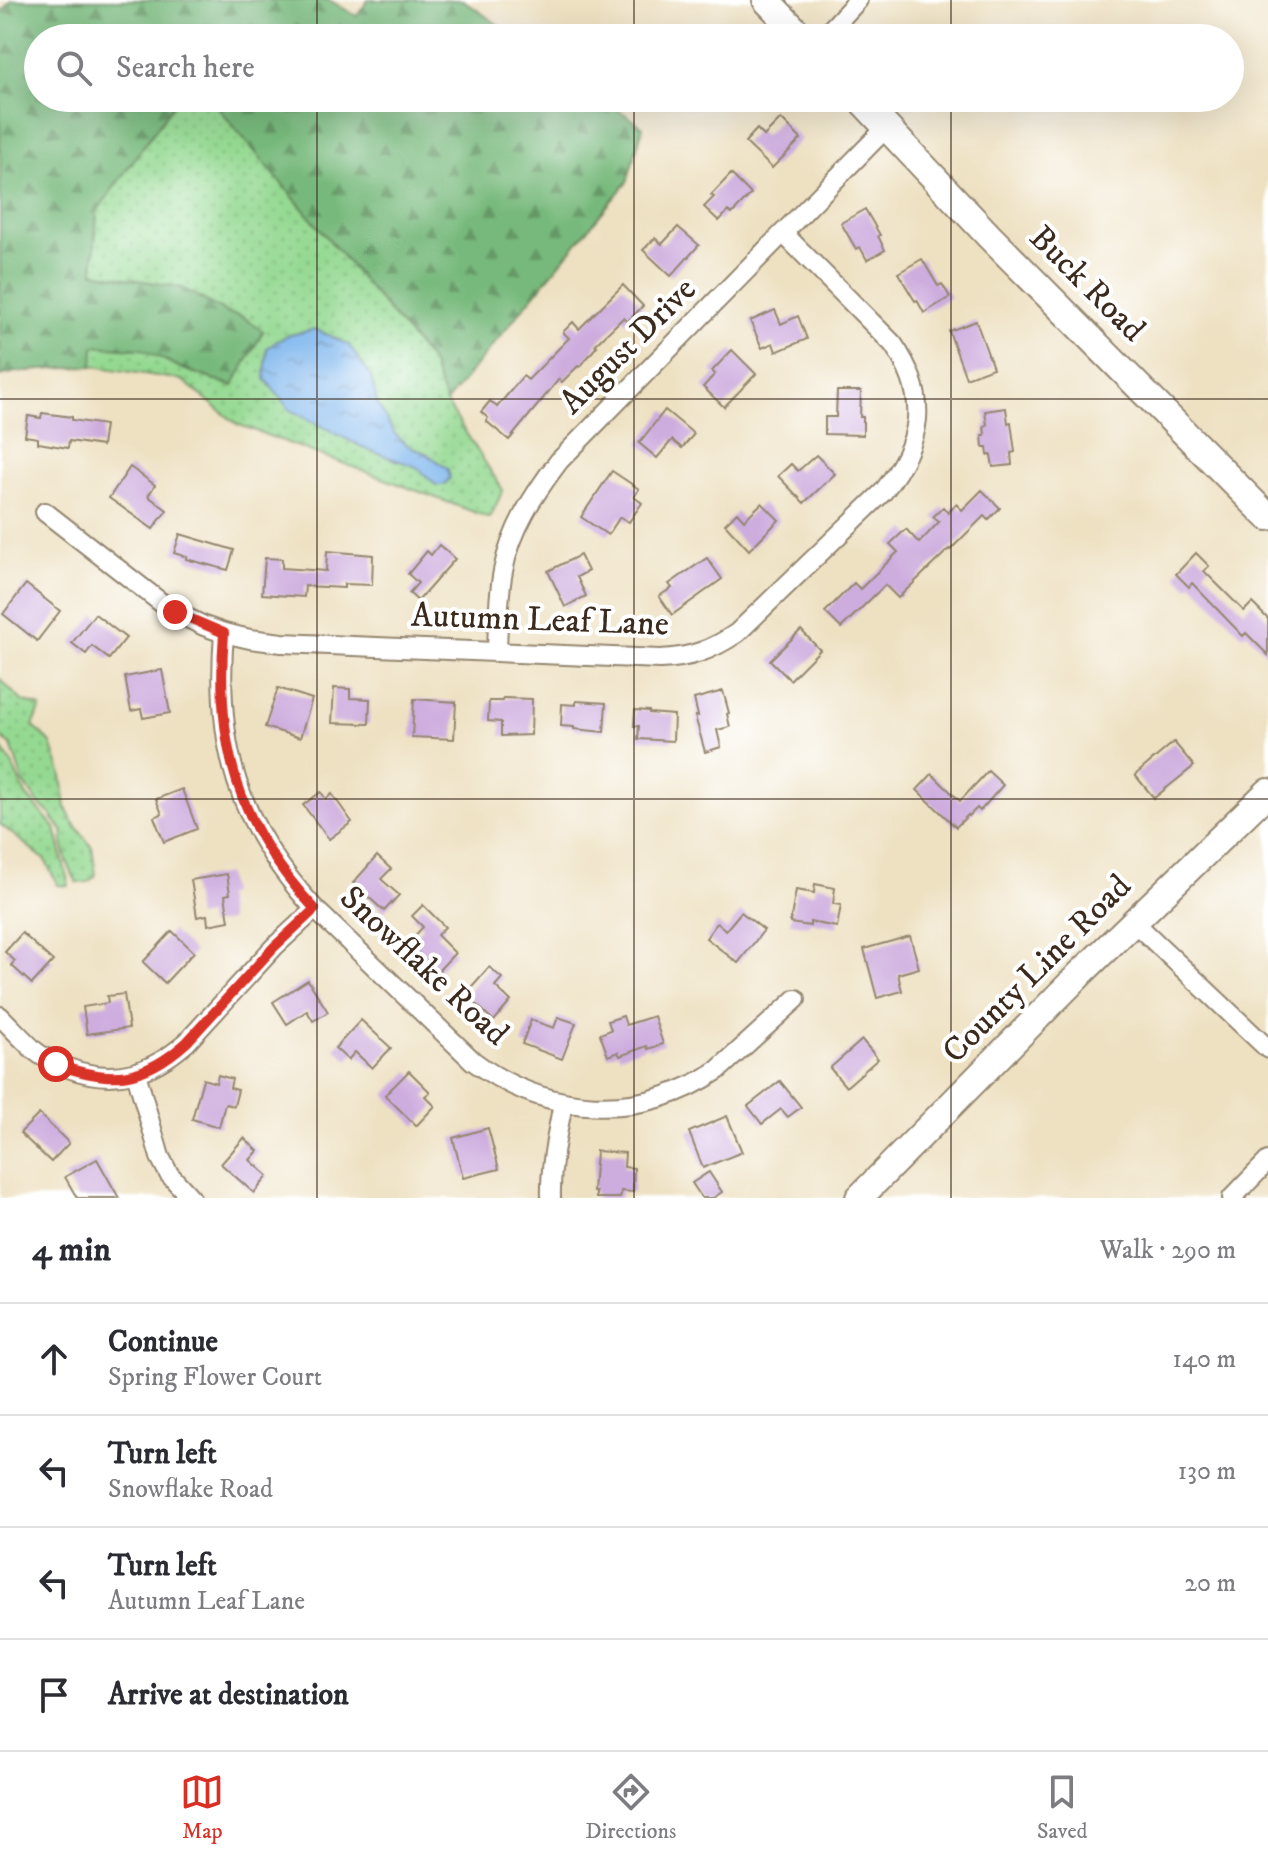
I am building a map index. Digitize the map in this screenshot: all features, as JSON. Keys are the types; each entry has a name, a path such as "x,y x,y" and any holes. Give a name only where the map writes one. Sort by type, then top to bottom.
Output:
{"street":[{"path":"766,0 789,24"},
{"path":"836,24 858,0"},
{"name":"Buck Road","path":"872,112 989,236 1268,517"},
{"name":"August Drive","path":"497,651 503,570 516,530 539,487 559,461 886,128"},
{"name":"Autumn Leaf Lane","path":"45,512 163,604 204,626 250,639 282,643 669,659 698,654 718,646 737,633 883,492 900,471 914,439 918,419 916,395 906,364 893,344 784,234"},
{"name":"Snowflake Road","path":"224,633 222,711 229,755 251,818 270,852 315,909 488,1072 514,1086 563,1103 610,1106 647,1102 670,1095 718,1070 796,999"},
{"name":"County Line Road","path":"859,1198 1268,792"},
{"path":"0,1016 36,1052 56,1064 102,1077 136,1073 165,1059 187,1042 274,947 315,909"},
{"path":"1134,922 1268,1049"},
{"path":"136,1073 160,1157 169,1174 191,1198"},
{"path":"551,1198 550,1178 563,1103"},
{"path":"1232,1198 1268,1161"}],"green space":[{"path":"11,0 329,0 357,16 368,0 463,0 497,24 24,24 24,112 168,112 97,211 93,272 182,288 227,313 243,317 263,331 233,386 183,369 142,349 94,346 93,366 0,376 0,14"},
{"path":"168,112 222,112 430,360 446,402 503,490 490,518 237,424 182,380 93,366 93,346 142,349 183,369 232,386 263,331 243,317 227,313 182,288 93,272 97,211"},
{"path":"222,112 622,112 643,127 627,182 446,402 430,360"},
{"path":"0,679 22,701 41,707 33,726 51,743 62,776 66,808 92,847 96,875 88,882 77,883 64,852 63,832 23,781 11,745 0,737"},
{"path":"0,745 26,795 55,828 69,886 58,885 45,860 0,824"}],"water":[{"path":"315,329 349,345 371,377 378,405 395,434 410,447 426,453 448,469 450,478 444,485 436,485 417,467 368,450 290,410 265,379 267,348 286,336"}],"building":[{"path":"781,119 801,139 772,168 745,142 757,129 764,136"},
{"path":"731,174 751,194 732,214 728,211 719,221 704,207"},
{"path":"865,209 885,250 867,260 860,247 856,249 841,223"},
{"path":"678,227 699,245 671,276 643,250 655,238 662,244"},
{"path":"922,259 938,286 942,284 950,297 924,313 898,273"},
{"path":"623,285 643,306 627,322 623,318 595,345 580,367 562,382 559,379 509,440 486,421 488,418 481,412 490,401 497,407 523,376 528,380 569,338 563,332 573,322 579,329"},
{"path":"775,310 781,324 798,316 807,339 776,352 773,343 762,348 750,321"},
{"path":"976,321 993,368 966,378 949,331"},
{"path":"732,350 756,374 724,407 703,387 715,374 712,371"},
{"path":"837,391 861,391 863,435 825,434 825,417 836,417"},
{"path":"1006,408 1015,452 1011,453 1012,465 993,467 987,447 983,447 982,435 985,435 984,426 987,425 985,411"},
{"path":"665,410 694,434 682,448 672,440 657,458 639,443"},
{"path":"42,413 105,425 102,446 69,441 68,448 38,443 38,438 25,436 28,416 41,418"},
{"path":"816,455 835,474 804,503 778,476 791,464 798,471"},
{"path":"130,467 155,485 148,496 167,510 153,529 109,498"},
{"path":"612,471 639,489 634,497 642,503 629,522 620,517 608,535 581,517"},
{"path":"982,490 1000,508 988,520 984,516 898,598 885,585 841,628 825,612 854,583 860,589 898,552 890,544 906,529 919,543 939,522 933,517 943,507 948,513 956,504 962,510"},
{"path":"762,503 779,520 749,550 725,524 737,512 744,520"},
{"path":"180,534 234,550 228,570 174,553"},
{"path":"439,545 455,559 418,601 409,593 418,583 408,574 427,551 431,555"},
{"path":"327,551 373,555 372,585 344,584 344,588 305,586 304,597 262,594 265,558 282,559 282,568 326,571"},
{"path":"1196,553 1209,566 1204,571 1244,611 1252,603 1268,619 1268,655 1246,633 1243,636 1192,583 1189,587 1176,574"},
{"path":"580,555 588,571 577,577 586,596 565,607 548,571"},
{"path":"707,558 722,579 672,615 659,596 672,588 669,584"},
{"path":"26,584 60,611 37,641 3,614"},
{"path":"95,614 126,638 109,659 92,646 86,654 72,643"},
{"path":"801,630 820,650 790,680 770,660"},
{"path":"162,670 170,713 143,718 141,709 131,711 125,677"},
{"path":"278,688 312,699 300,738 265,727"},
{"path":"334,688 350,689 350,698 370,699 369,724 332,723"},
{"path":"723,691 730,727 717,730 721,747 705,752 695,716 698,716 694,699"},
{"path":"503,698 532,699 531,735 501,736 501,722 488,721 489,701 502,701"},
{"path":"414,699 456,702 454,739 412,737"},
{"path":"576,701 606,703 604,732 561,726 562,704 576,705"},
{"path":"635,710 674,715 673,741 638,739 639,726 634,726"},
{"path":"1174,742 1194,766 1154,798 1135,775"},
{"path":"988,771 1003,785 980,811 977,808 956,827 917,790 932,774 960,801"},
{"path":"182,789 197,829 164,842 154,817 162,814 156,799"},
{"path":"321,792 326,799 332,794 352,822 329,839 303,805"},
{"path":"377,856 391,869 381,879 399,895 384,911 353,883"},
{"path":"227,874 230,894 225,895 229,921 208,925 207,915 197,917 191,880"},
{"path":"815,884 835,888 833,904 841,905 837,927 810,922 810,926 790,923 796,890 814,893"},
{"path":"423,905 445,927 437,935 455,953 437,972 408,943 423,927 412,916"},
{"path":"741,912 764,930 738,963 706,938 717,923 726,930"},
{"path":"172,931 194,952 165,983 143,962"},
{"path":"22,933 53,961 32,984 11,965 15,961 5,952"},
{"path":"910,936 919,968 898,974 902,991 877,998 864,949"},
{"path":"489,967 502,978 495,986 511,1001 494,1021 465,994"},
{"path":"308,980 328,1012 313,1021 307,1011 287,1024 273,1002"},
{"path":"124,994 129,1028 87,1034 83,1007 108,1003 107,996"},
{"path":"623,1016 626,1025 654,1016 663,1044 620,1056 618,1052 608,1056 600,1034 611,1030 608,1021"},
{"path":"558,1017 576,1023 562,1059 522,1044 531,1020 554,1028"},
{"path":"361,1020 391,1048 372,1068 355,1052 348,1060 335,1048"},
{"path":"862,1040 878,1059 846,1087 830,1068"},
{"path":"409,1071 430,1092 425,1096 435,1106 416,1126 385,1095"},
{"path":"218,1075 232,1079 230,1088 238,1090 234,1106 225,1104 219,1127 192,1119 203,1079 216,1083"},
{"path":"780,1081 801,1107 788,1117 781,1109 762,1124 748,1106"},
{"path":"39,1114 69,1143 51,1162 20,1133"},
{"path":"727,1116 742,1152 703,1168 689,1132"},
{"path":"488,1128 499,1169 463,1178 453,1138"},
{"path":"244,1138 258,1151 250,1160 268,1176 254,1193 221,1164"},
{"path":"596,1151 625,1153 624,1167 634,1168 633,1192 621,1191 620,1198 596,1198 596,1192 593,1192"},
{"path":"97,1159 119,1198 77,1198 65,1177"},
{"path":"709,1172 722,1192 713,1198 702,1198 692,1183"}],"route":[{"path":"56,1064 84,1074 120,1076 136,1073 174,1054 274,947 315,909 270,852 251,818 235,776 222,711 224,633 175,612"}]}
